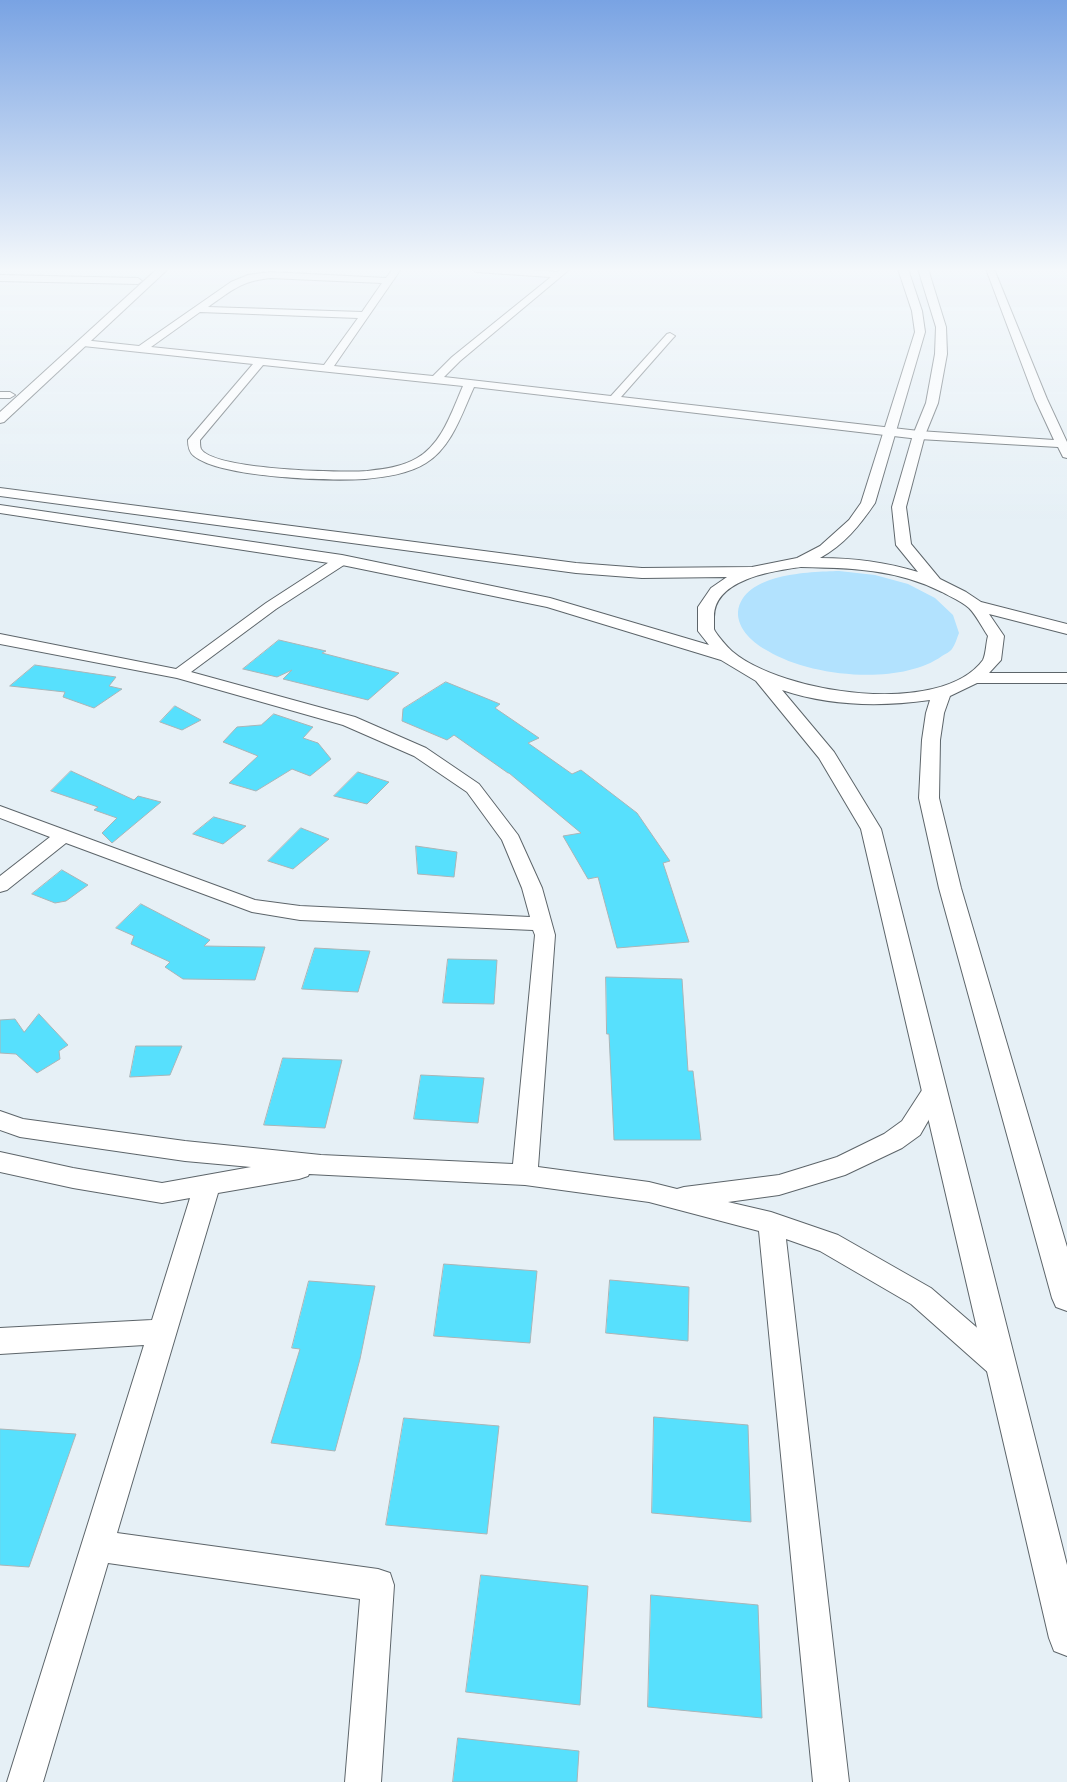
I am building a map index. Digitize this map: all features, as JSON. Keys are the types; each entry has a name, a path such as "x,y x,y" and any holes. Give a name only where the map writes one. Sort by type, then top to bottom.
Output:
{"main road":[{"path":"0,404 5,395 55,352"},
{"path":"0,419 73,352"},
{"path":"802,562 825,548 854,523 868,503 914,352"},
{"path":"934,582 904,545 899,507 919,435 932,403 941,352"},
{"path":"0,492 576,568 642,573 752,572"},
{"path":"0,510 342,560 550,603 614,621 726,656 762,677 797,689 852,699 907,698 942,693 974,678 992,660 996,636 975,605"},
{"path":"726,656 706,630 706,607 717,591 734,580 752,572 802,562 854,563 895,570 934,582 960,595 975,605 1067,629"},
{"path":"762,677 827,756 871,829 1067,1638"},
{"path":"974,678 1067,678"},
{"path":"942,693 935,713 931,740 929,798 950,888 1067,1298"}],"street":[{"path":"170,352 470,383 889,432 1065,449"},
{"path":"326,369 338,352"},
{"path":"436,380 464,352"},
{"path":"613,400 656,352"},
{"path":"1023,352 1041,399 1065,449"},
{"path":"260,362 194,440 194,447 199,455 213,461 234,466 298,474 364,475 407,468 427,457 441,444 470,383"},
{"path":"179,674 271,606 342,560"},
{"path":"0,639 179,674 349,721 420,752 473,788 511,839 532,888 545,935 525,1175"},
{"path":"0,812 252,906 300,913 542,924"},
{"path":"0,886 64,836"},
{"path":"674,1198 779,1185 845,1165 893,1141 911,1128 934,1090"},
{"path":"0,1120 20,1128 186,1151 321,1165 525,1175 649,1192 674,1198 771,1223 829,1243 921,1296 1001,1366"},
{"path":"0,1162 73,1178 162,1193 321,1165"},
{"path":"25,1782 207,1186"},
{"path":"771,1223 831,1782"},
{"path":"0,1341 163,1332"},
{"path":"98,1546 378,1585 363,1782"}],"shaded area":[{"path":"839,571 875,575 908,584 935,598 953,615 959,633 952,649 924,665 903,672 855,674 831,672 807,667 786,660 757,644 743,630 738,618 738,612 743,599 752,589 764,582 779,577 811,572"}],"building":[{"path":"279,640 326,651 322,653 399,673 368,700 283,679 292,670 277,677 243,669"},
{"path":"35,665 116,677 109,686 122,689 94,708 63,697 65,692 10,686"},
{"path":"446,682 500,704 495,708 539,738 528,743 572,774 581,770 637,813 670,861 663,863 689,942 617,948 598,877 588,879 563,836 581,833 509,773 454,735 447,740 402,721 403,709"},
{"path":"175,706 201,720 182,730 160,722"},
{"path":"274,714 313,727 303,738 318,743 331,759 310,776 292,769 256,791 229,783 258,756 223,742 237,727 261,725"},
{"path":"71,771 134,800 138,796 161,802 112,843 102,833 117,818 94,810 98,807 51,791"},
{"path":"358,772 389,782 367,804 334,796"},
{"path":"214,817 246,826 223,844 193,834"},
{"path":"301,828 329,839 293,869 268,861"},
{"path":"416,846 457,852 454,877 418,874"},
{"path":"62,870 88,885 66,901 55,903 32,894"},
{"path":"141,904 210,940 204,946 265,947 255,980 183,979 165,967 170,962 131,944 134,936 116,928"},
{"path":"315,948 370,951 358,992 302,989"},
{"path":"448,959 497,960 494,1004 443,1003"},
{"path":"606,977 682,979 688,1071 693,1071 701,1140 614,1140 609,1034 607,1034"},
{"path":"39,1014 68,1045 59,1051 60,1059 37,1073 16,1054 0,1053 0,1020 15,1019 24,1032"},
{"path":"136,1046 182,1046 170,1075 130,1077"},
{"path":"283,1058 342,1060 325,1128 264,1125"},
{"path":"421,1075 484,1078 478,1123 414,1119"},
{"path":"444,1264 537,1271 530,1343 434,1336"},
{"path":"610,1280 689,1287 688,1341 606,1333"},
{"path":"309,1281 375,1286 360,1359 335,1451 271,1443 300,1349 292,1348"},
{"path":"654,1417 748,1425 751,1522 652,1513"},
{"path":"404,1418 499,1426 487,1534 386,1525"},
{"path":"0,1429 76,1434 29,1567 0,1565"},
{"path":"481,1575 588,1586 580,1705 466,1692"},
{"path":"651,1595 758,1605 762,1718 648,1707"},
{"path":"458,1738 579,1751 577,1782 453,1782"}]}
